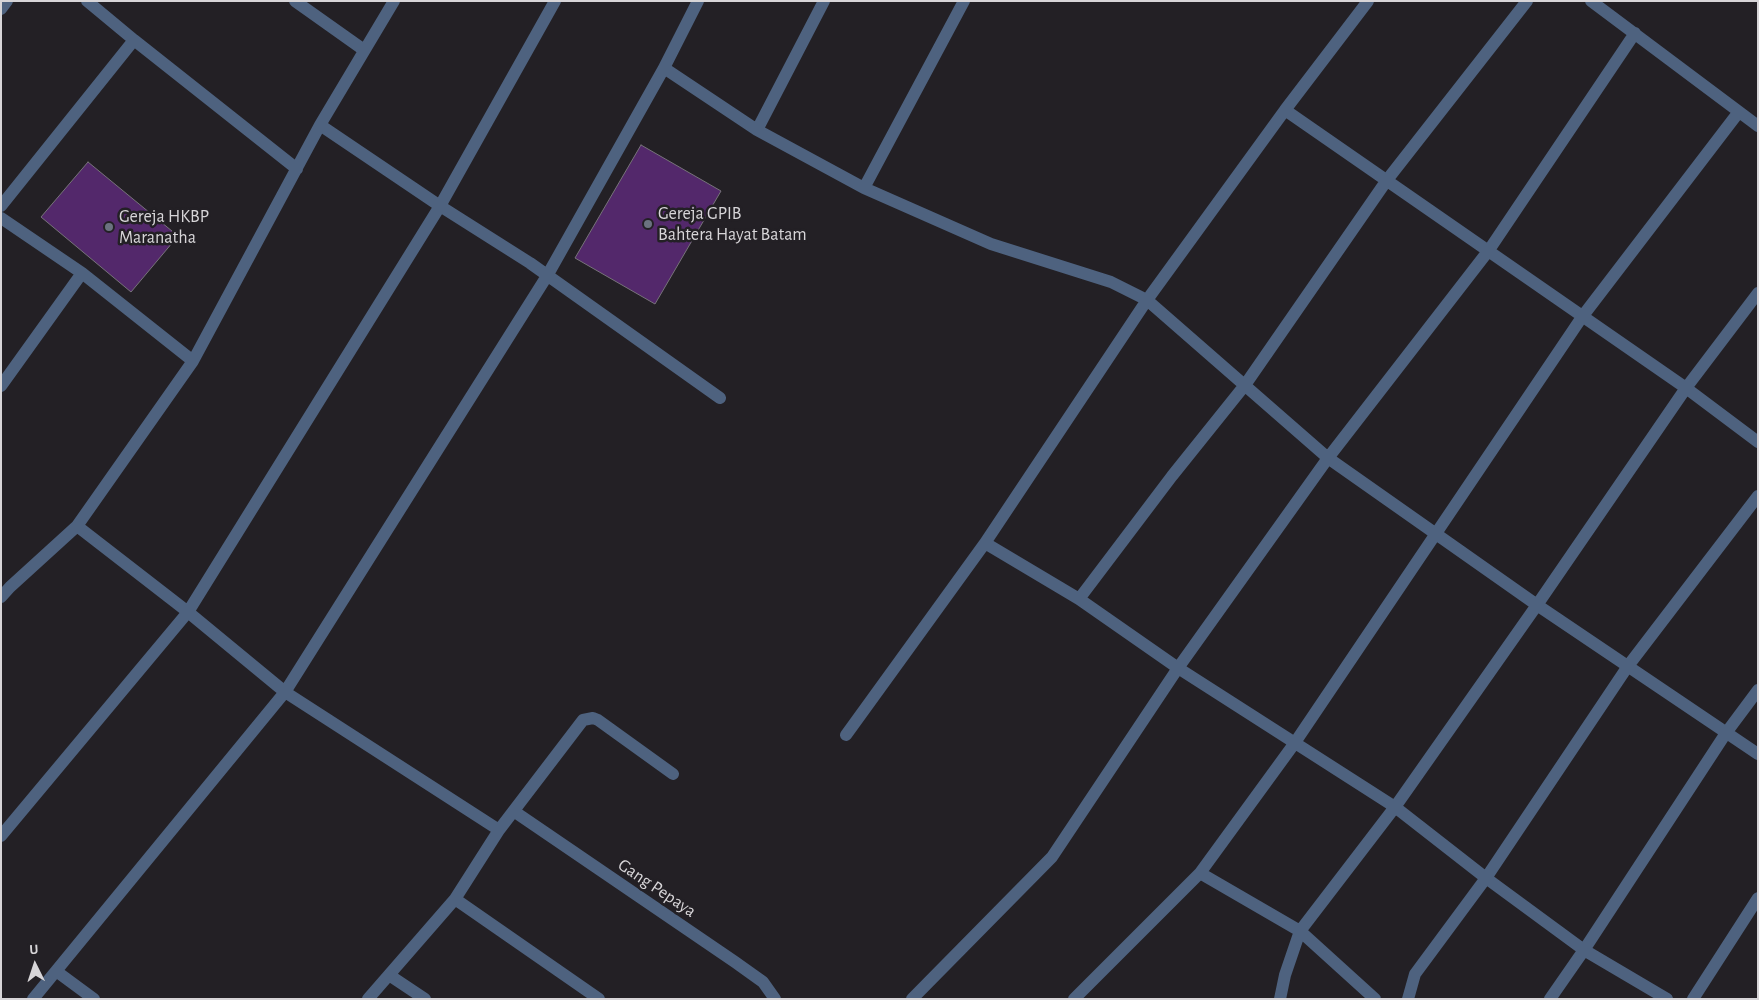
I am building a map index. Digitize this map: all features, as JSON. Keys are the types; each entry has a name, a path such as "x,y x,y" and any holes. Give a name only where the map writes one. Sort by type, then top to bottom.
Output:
{"street":[{"path":"1,8 7,1"},
{"path":"87,1 298,170"},
{"path":"295,1 364,50"},
{"path":"4,588 77,526 193,361 298,170 320,124 394,1"},
{"path":"1,836 188,612 440,206 555,1"},
{"path":"32,999 285,692 547,276 664,68 698,1"},
{"path":"757,130 824,1"},
{"path":"864,188 964,1"},
{"path":"846,735 985,543 1147,300 1285,110 1368,1"},
{"path":"1078,599 1244,385 1387,180 1527,1"},
{"path":"1591,1 1758,126"},
{"path":"912,999 1052,857 1178,668 1328,458 1489,250 1635,33"},
{"path":"1,206 134,40"},
{"path":"664,68 757,130 864,188 991,244 1111,282 1147,300 1328,458 1537,605 1758,754"},
{"path":"1285,110 1686,388 1758,442"},
{"path":"1074,999 1200,873 1294,744 1582,317 1738,112"},
{"path":"320,124 547,276 720,398"},
{"path":"1,218 82,273 193,361"},
{"path":"1,386 82,273"},
{"path":"1280,999 1285,975 1300,931 1395,807 1686,388 1758,292"},
{"path":"1408,999 1416,974 1486,878 1628,666 1758,496"},
{"path":"77,526 188,612 285,692 500,830"},
{"path":"985,543 1078,599 1178,668 1395,807 1486,878 1584,950 1667,999"},
{"path":"1550,999 1726,733 1758,690"},
{"path":"368,999 455,899 500,830 577,726 586,718 598,720 674,774"},
{"name":"Gang Pepaya","path":"515,812 763,982 775,999"},
{"path":"1200,873 1300,931 1375,999"},
{"path":"1693,999 1758,898"},
{"path":"455,899 599,999"},
{"path":"56,971 94,999"},
{"path":"389,975 425,999"}],"building":[{"name":"Gereja GPIB Bahtera Hayat Batam","path":"641,145 721,191 655,304 575,258"},
{"name":"Gereja HKBP Maranatha","path":"88,162 178,236 131,292 41,217"}],"place":[{"name":"Gereja GPIB Bahtera Hayat Batam","path":"648,224"},
{"name":"Gereja HKBP Maranatha","path":"109,227"}]}
